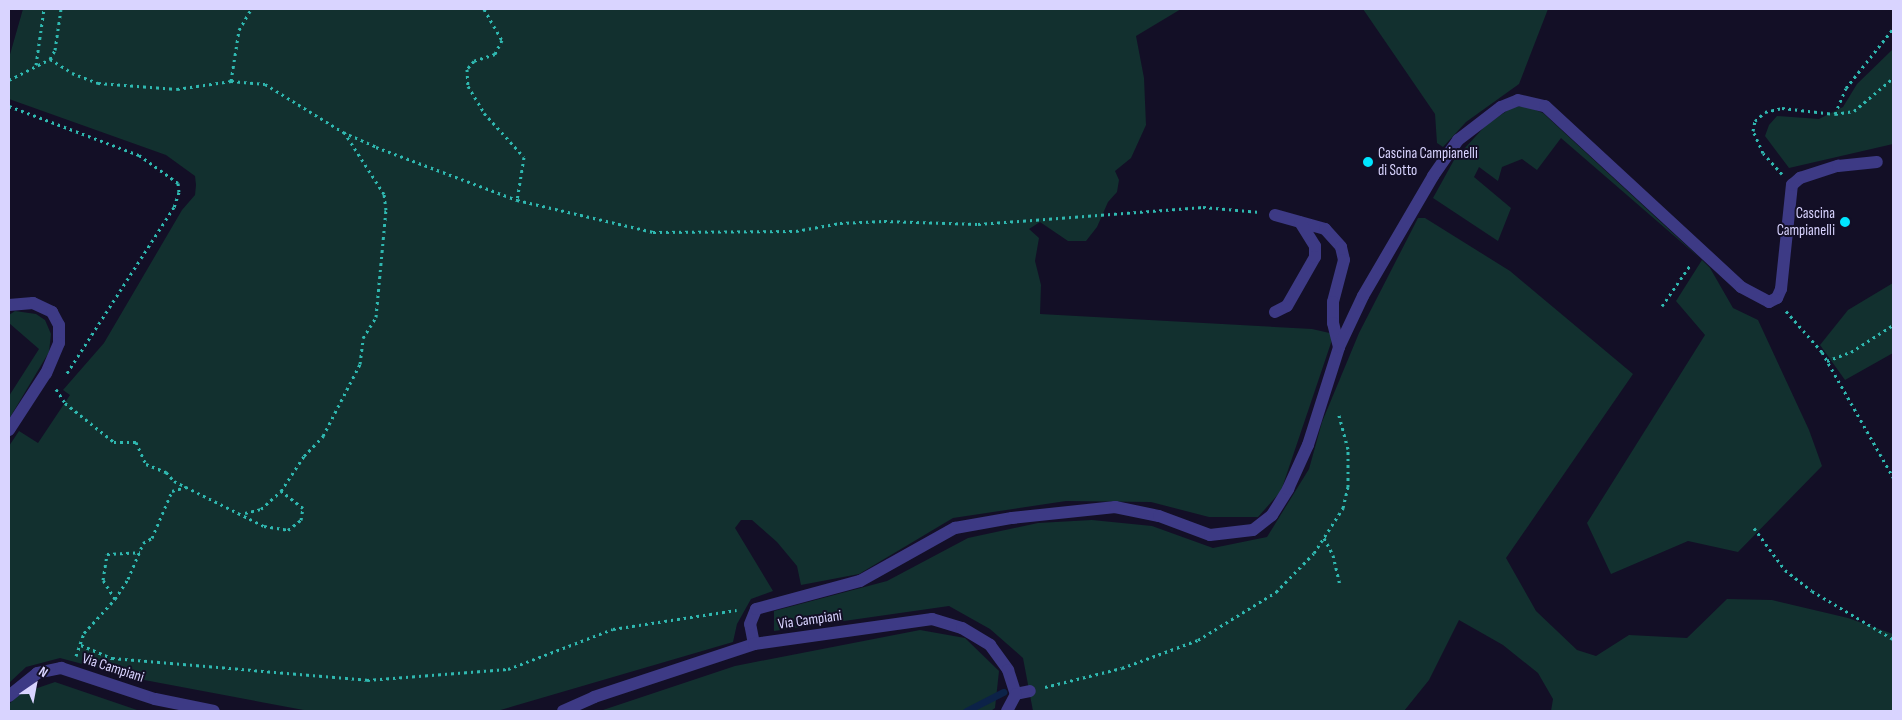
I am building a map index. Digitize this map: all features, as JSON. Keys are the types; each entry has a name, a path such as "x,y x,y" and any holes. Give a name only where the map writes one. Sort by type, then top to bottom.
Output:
{"street":[{"path":"754,644 750,624 756,609 860,581 954,528 1012,518 1114,507 1159,516 1210,535 1253,530 1272,515 1288,489 1308,445 1339,347 1363,296 1432,176 1458,140 1501,107 1518,100 1545,106 1756,297 1769,302 1777,298 1781,289 1792,185 1800,178 1838,166 1877,162"},
{"path":"1275,215 1325,229 1341,247 1344,260 1333,302 1333,324 1339,347"},
{"path":"1276,312 1287,306 1315,257 1315,246 1300,222"},
{"path":"9,305 33,303 52,312 59,326 59,343 46,373 9,430"},
{"name":"Via Campiani","path":"563,711 594,697 754,644 932,619 962,628 990,645 1008,670 1016,694"},
{"name":"Via Campiani","path":"9,696 37,673 60,668 155,698 214,711"},
{"path":"1007,711 1016,694 1030,691"}],"path":[{"path":"36,66 44,9"},
{"path":"9,80 50,59 55,50 61,9"},
{"path":"231,81 239,30 251,9"},
{"path":"484,9 502,40 495,54 474,61 468,69 468,86 484,113 524,156 516,200"},
{"path":"1835,114 1846,88 1893,29"},
{"path":"50,59 72,73 98,83 177,89 231,81 265,84 344,132 516,200 653,232 754,233 884,221 978,224 1202,207 1252,210 1275,215"},
{"path":"1792,185 1763,153 1753,131 1755,122 1765,112 1782,108 1835,114 1854,111 1893,78"},
{"path":"9,106 139,155 178,183 179,192 174,207 83,352 62,381 46,373"},
{"path":"244,513 261,509 280,491 304,456 323,436 360,364 363,338 376,317 386,210 384,194 344,132"},
{"path":"1662,306 1702,249"},
{"path":"1777,298 1827,362 1893,477"},
{"path":"1827,362 1851,352 1893,325"},
{"path":"1030,691 1122,668 1198,640 1276,592 1314,553 1343,508 1348,486 1348,449 1328,380"},
{"path":"65,403 114,442 136,442 146,464 166,472 186,487 244,513 264,526 288,530 301,520 302,508 280,491"},
{"path":"69,671 81,645 84,633 115,599 128,579 143,543 152,538 172,491 186,487"},
{"path":"1754,528 1785,570 1812,591 1893,639"},
{"path":"1324,538 1333,555 1340,586"},
{"path":"115,599 103,580 107,554 140,552"},
{"path":"81,645 112,658 367,680 508,669 613,629 727,610"}],"green space":[{"path":"23,9 1181,9 1136,36 1144,78 1146,125 1131,158 1115,171 1119,180 1117,192 1108,202 1097,227 1086,241 1068,241 1040,222 1029,229 1039,238 1035,261 1041,285 1040,314 1312,329 1334,334 1281,491 1258,517 1209,517 1151,502 1066,501 953,518 859,574 801,585 797,566 777,542 752,520 741,520 735,528 773,591 751,599 737,624 733,642 497,711 309,711 139,679 60,658 26,667 9,683 9,446 19,431 38,443 70,395 63,390 104,343 182,210 195,195 196,185 195,176 166,155 9,99 9,58"},
{"path":"1363,9 1548,9 1519,84 1466,122 1443,147 1437,143 1435,114"},
{"path":"1893,49 1893,144 1789,168 1765,136 1769,125 1777,116 1819,119 1843,107 1857,84"},
{"path":"1514,106 1528,107 1543,113 1702,260 1561,138 1537,170 1522,159 1502,167 1498,181 1479,167 1474,177 1511,208 1498,241 1433,198 1454,160 1486,125"},
{"path":"1418,218 1425,218 1510,271 1633,374 1506,558 1536,611 1577,650 1596,656 1629,635 1687,638 1727,599 1772,600 1848,618 1893,634 1893,711 1551,711 1553,699 1538,673 1503,645 1459,620 1429,680 1404,711 1033,711 1023,658 990,629 949,606 774,631 774,611 887,581 968,538 1038,523 1092,520 1152,526 1213,548 1267,537 1309,469 1322,422 1359,333"},
{"path":"1702,260 1710,268 1733,308 1758,320 1809,430 1822,466 1738,552 1688,541 1611,574 1587,523 1705,335 1676,301"},
{"path":"1893,283 1893,353 1845,380 1820,345 1848,310"},
{"path":"15,311 36,314 45,320 51,334 49,352 9,419 9,396 39,349 9,323 9,315"},
{"path":"920,630 965,638 999,671 995,708 991,711 600,711 735,666"},
{"path":"55,682 140,711 9,711 9,704 20,694"}],"waterway":[{"path":"966,711 1003,692"}],"place":[{"name":"Cascina Campianelli di Sotto","path":"1368,162"},
{"name":"Cascina Campianelli","path":"1845,222"}]}
